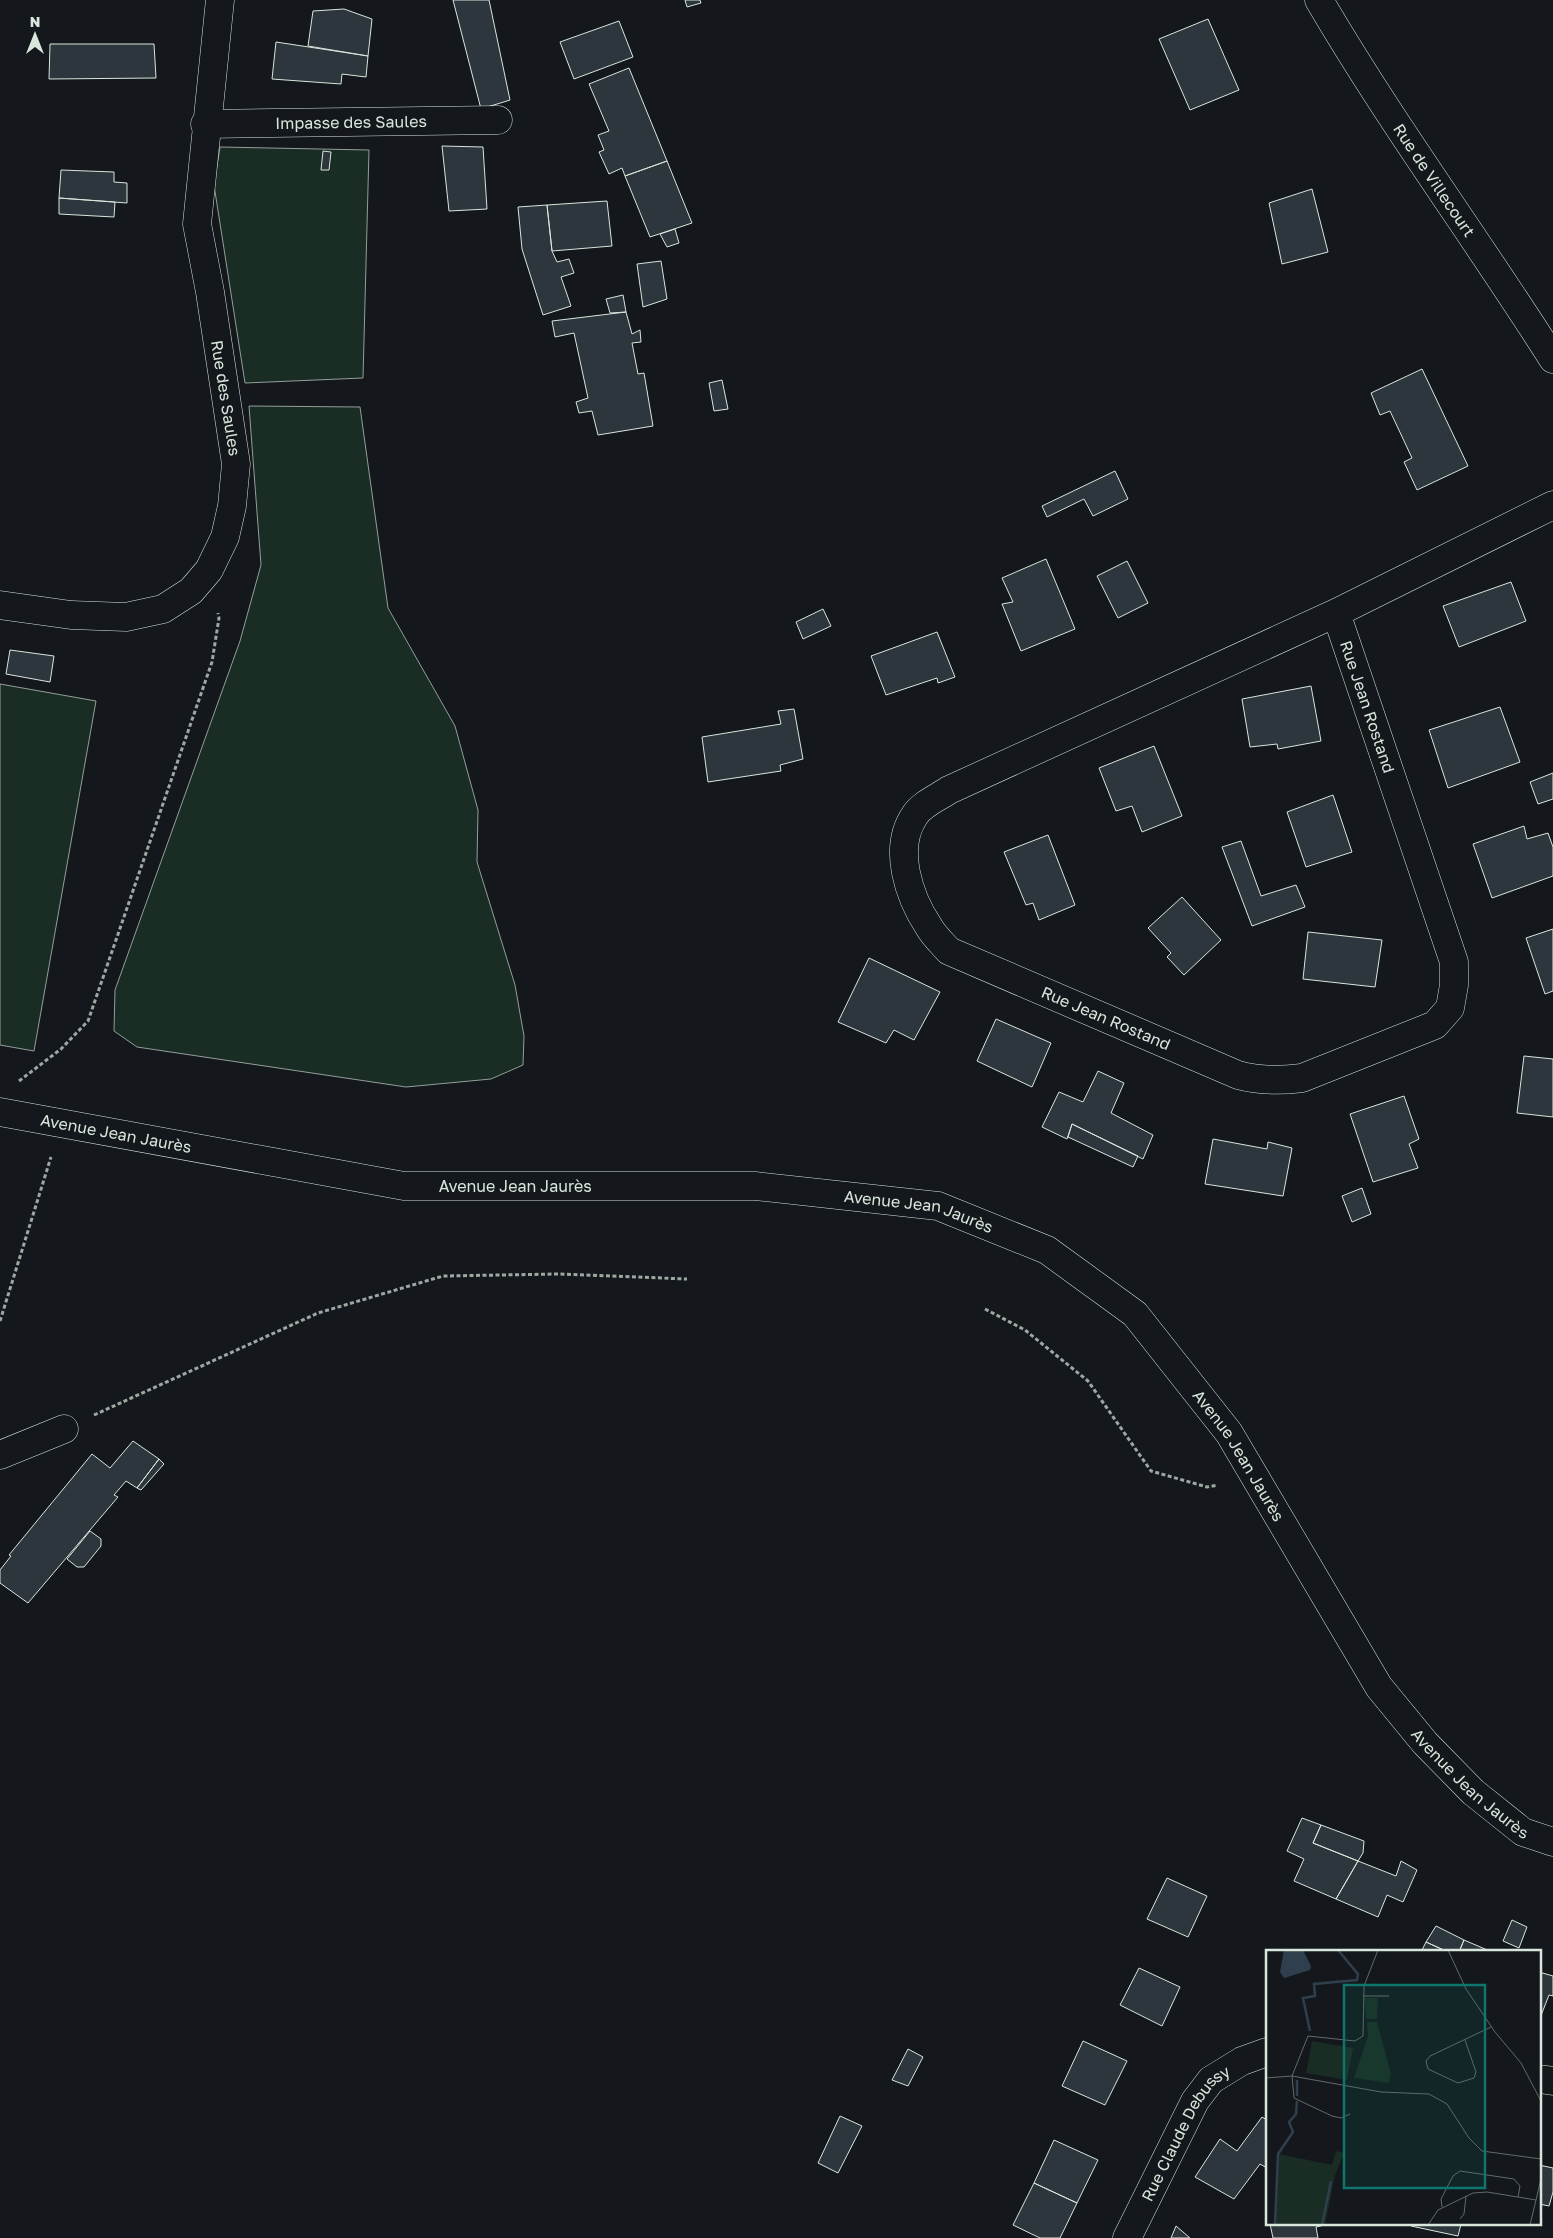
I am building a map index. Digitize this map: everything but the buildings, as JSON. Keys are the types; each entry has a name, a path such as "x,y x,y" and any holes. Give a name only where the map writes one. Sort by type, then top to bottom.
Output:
{"street":[{"name":"Rue des Saules","path":"0,606 71,615 126,617 163,608 190,591 209,570 225,537 232,506 236,464 210,292 196,224 205,124 220,0"},
{"name":"Rue de Villecourt","path":"1319,0 1346,46 1553,359"},
{"name":"Impasse des Saules","path":"205,124 498,120"},
{"name":"Rue Jean Rostand","path":"1336,612 1454,962 1454,985 1450,1008 1435,1025 1302,1078 1281,1081 1255,1080 1238,1075 949,950 929,928 913,899 904,861 904,839 915,814 929,803 949,790 1336,612 1553,505"},
{"name":"Avenue Jean Jaurès","path":"2,1112 404,1186 755,1186 938,1206 1047,1250 1136,1314 1229,1433 1379,1687 1425,1743 1473,1792 1523,1832 1553,1842"},
{"path":"0,1455 64,1428"},
{"name":"Rue Claude Debussy","path":"1127,2238 1195,2101 1210,2080 1242,2061 1266,2052"},
{"path":"1540,2079 1553,2081"}],"path":[{"path":"2,1112 20,1078 61,1049 88,1020 212,662 219,618 209,570"},
{"path":"0,1321 62,1124"},
{"path":"64,1428 318,1313 443,1276 558,1274 686,1279"},
{"path":"985,1309 1025,1330 1088,1381 1151,1471 1207,1487 1256,1478"}],"green space":[{"path":"220,147 369,150 363,378 245,383 214,185"},
{"path":"249,406 360,407 388,608 455,726 478,810 477,862 515,985 524,1036 523,1065 491,1079 406,1087 137,1047 114,1031 115,990 240,641 261,565"},
{"path":"0,684 96,701 34,1051 0,1045"}]}
